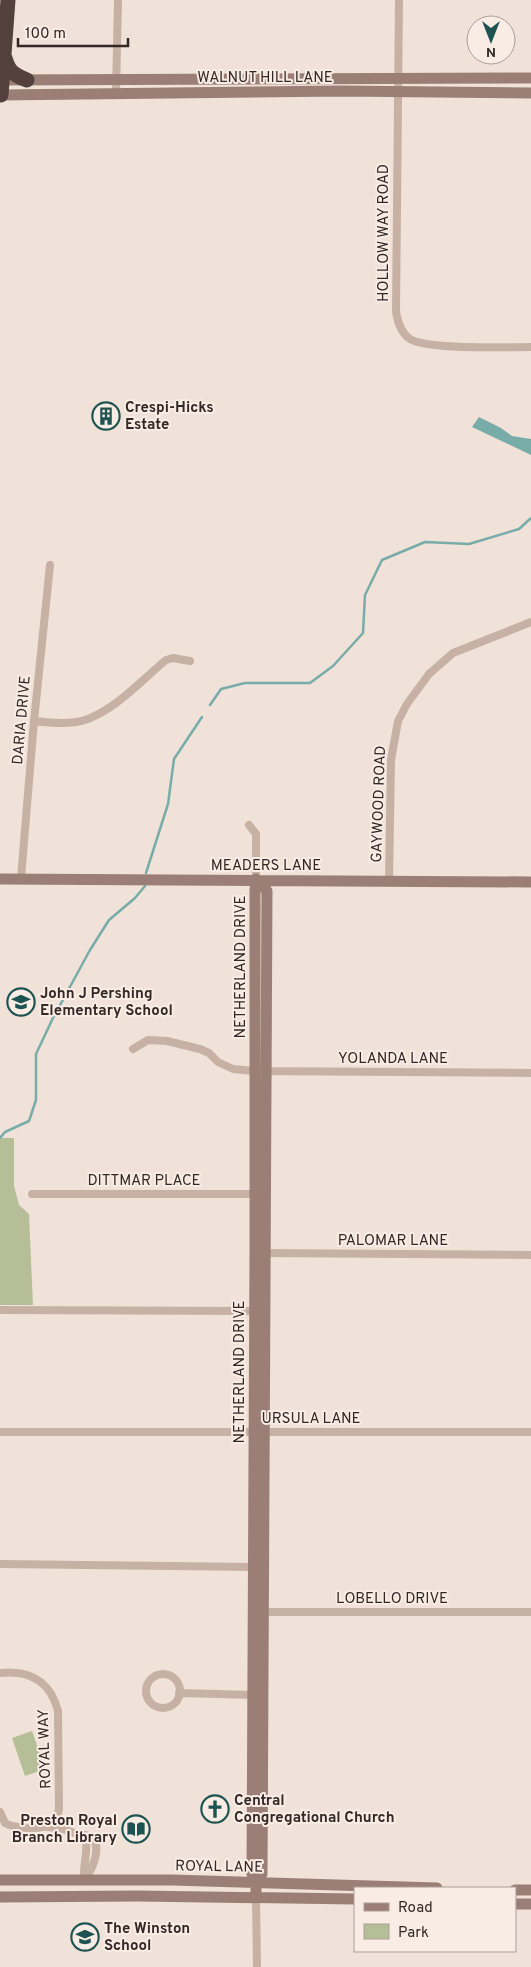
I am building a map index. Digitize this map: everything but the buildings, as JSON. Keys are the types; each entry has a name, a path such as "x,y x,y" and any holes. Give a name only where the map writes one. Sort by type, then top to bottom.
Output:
{"highway":[{"path":"1,87 8,0"},
{"path":"4,53 8,68 13,75 27,80"}],"main road":[{"name":"WALNUT HILL LANE","path":"1,87 27,80 398,77 531,78"},
{"name":"WALNUT HILL LANE","path":"1,87 116,93 531,93"},
{"name":"MEADERS LANE","path":"0,878 531,882"},
{"name":"NETHERLAND DRIVE","path":"256,880 254,890 260,1071 258,1745 262,1874 256,1881 256,1897"},
{"name":"NETHERLAND DRIVE","path":"260,1071 255,1194 260,1253 254,1310 260,1342"},
{"name":"NETHERLAND DRIVE","path":"258,1612 254,1567 259,1521"},
{"path":"83,1896 84,1879"},
{"name":"ROYAL LANE","path":"0,1880 256,1881 379,1887"},
{"path":"170,1896 172,1880"},
{"path":"516,1890 531,1890"},
{"name":"ROYAL LANE","path":"0,1897 170,1896 354,1900"},
{"path":"516,1904 531,1904"}],"street":[{"path":"116,93 118,0"},
{"name":"HOLLOW WAY ROAD","path":"399,0 396,312 402,331 409,338 426,345 531,347"},
{"name":"DARIA DRIVE","path":"21,878 50,565"},
{"name":"GAYWOOD ROAD","path":"389,880 391,760 398,721 407,704 429,674 453,653 531,622"},
{"path":"34,722 63,723 88,719 112,706 166,660 173,658 190,661"},
{"path":"249,824 256,834 256,880"},
{"name":"YOLANDA LANE","path":"133,1049 148,1040 167,1041 200,1049 209,1053 218,1062 233,1069 260,1071 531,1073"},
{"name":"DITTMAR PLACE","path":"32,1194 255,1194"},
{"name":"PALOMAR LANE","path":"260,1253 531,1255"},
{"path":"0,1310 254,1310"},
{"name":"URSULA LANE","path":"0,1432 531,1432"},
{"path":"0,1564 254,1567"},
{"name":"LOBELLO DRIVE","path":"258,1612 531,1612"},
{"name":"ROYAL WAY","path":"0,1673 34,1676 54,1696 58,1711 59,1809 58,1817 45,1827"},
{"path":"161,1674 172,1678 178,1686 179,1693 174,1704 164,1708 154,1706 147,1695 148,1685 153,1678 161,1674"},
{"path":"179,1693 258,1695"},
{"path":"0,1812 5,1823 9,1825 58,1827 93,1837 97,1844 91,1871 84,1879"},
{"name":"NETHERLAND DRIVE","path":"256,1897 257,1967"}],"green space":[{"path":"0,1138 14,1138 14,1186 19,1205 29,1214 33,1305 0,1305"},
{"path":"32,1731 45,1769 25,1776 12,1738"}],"water":[{"path":"479,417 512,436 531,439 531,455 472,427"}],"waterway":[{"path":"210,705 221,689 245,683 310,683 333,666 363,633 365,595 382,560 425,542 469,544 519,529 531,518"},
{"path":"146,873 168,804 174,759 202,717"},
{"path":"0,1138 5,1132 29,1121 36,1100 36,1054 53,1018 90,950 109,920 135,898 145,886"}],"place":[{"name":"Crespi-Hicks Estate","path":"106,416"},
{"name":"John J Pershing Elementary School","path":"21,1002"},
{"name":"Central Congregational Church","path":"215,1809"},
{"name":"Preston Royal Branch Library","path":"136,1829"},
{"name":"The Winston School","path":"85,1937"}]}
